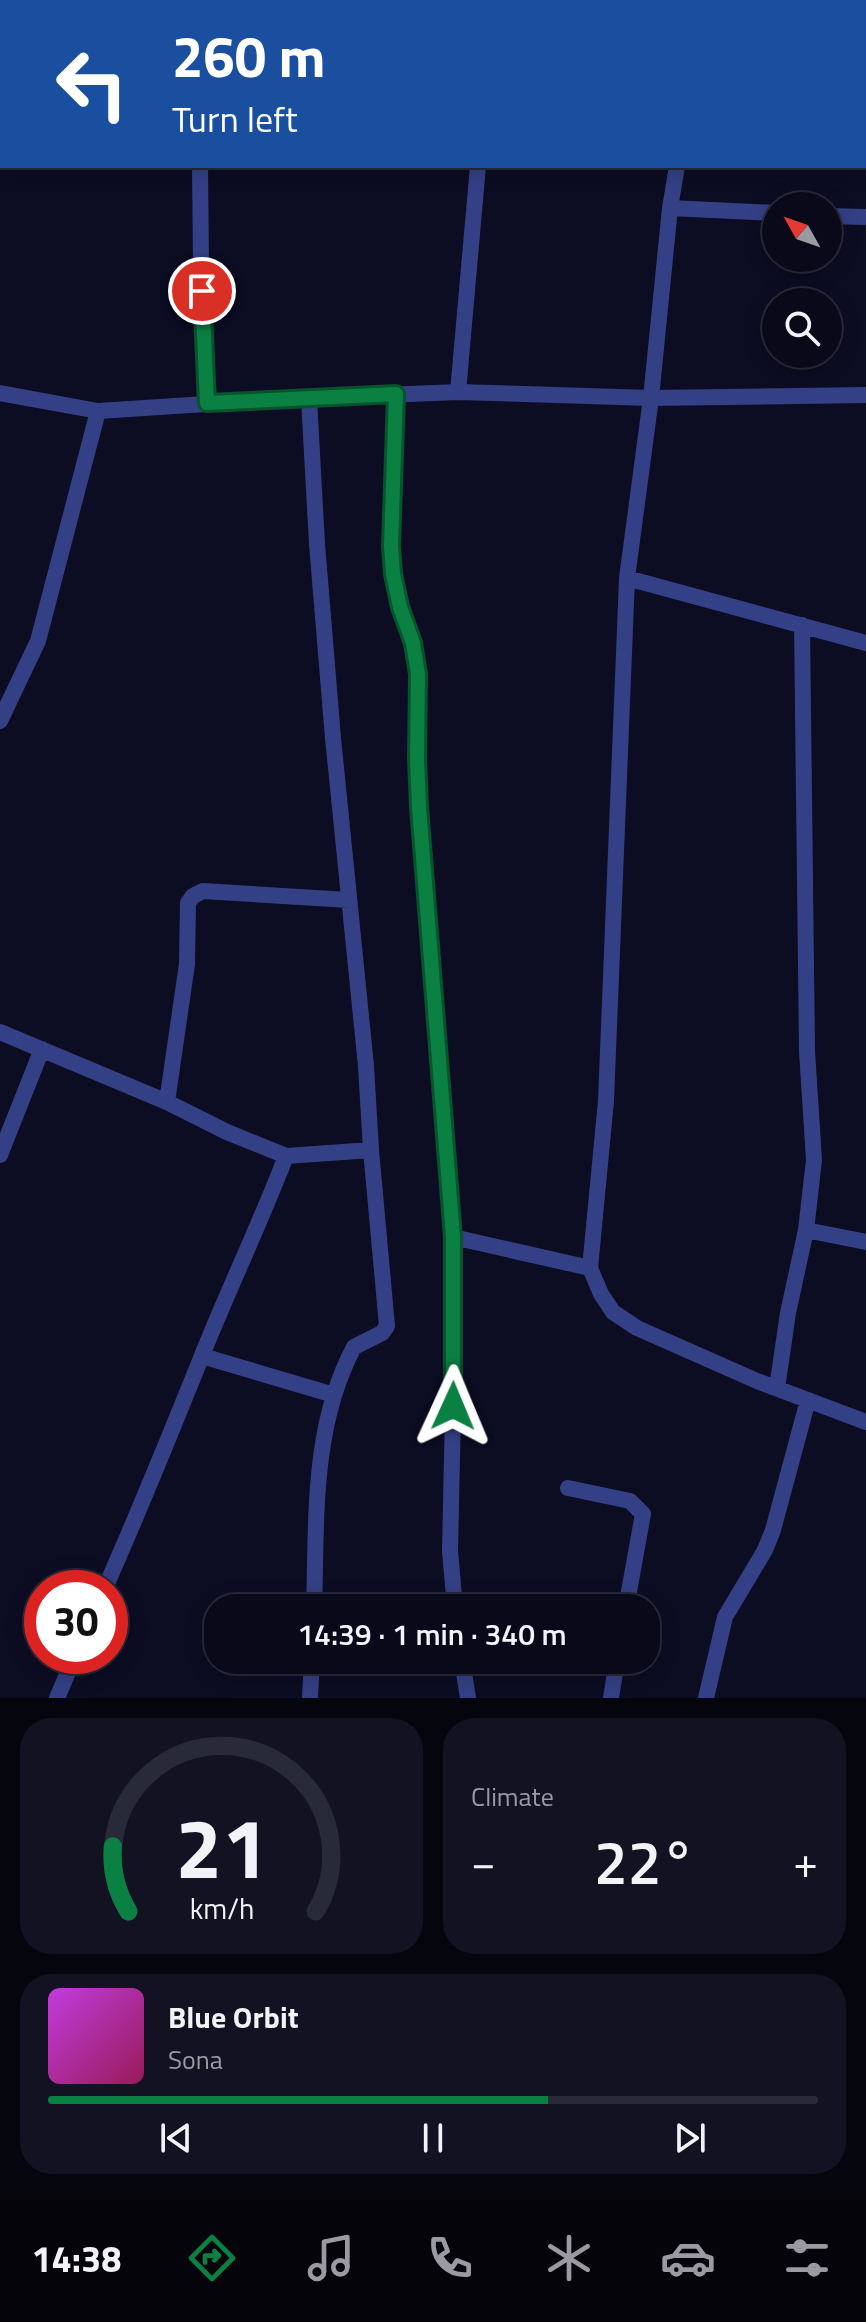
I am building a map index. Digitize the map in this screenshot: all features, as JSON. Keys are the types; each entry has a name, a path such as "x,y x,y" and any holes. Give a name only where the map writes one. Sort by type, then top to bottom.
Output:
{"street":[{"path":"200,168 207,403"},
{"path":"458,392 478,168"},
{"path":"677,168 627,578 606,1101 590,1268 613,1312 637,1328 866,1422"},
{"path":"670,208 762,212"},
{"path":"842,216 866,217"},
{"path":"0,393 98,411 335,396 458,392 651,398 866,395"},
{"path":"396,394 391,546 393,574 400,607 413,643 418,674 418,788 453,1237 455,1319 450,1551 454,1594"},
{"path":"309,399 317,544 387,1326 382,1333 354,1347 334,1395 320,1455 315,1594"},
{"path":"0,721 38,641 98,411"},
{"path":"627,578 866,643"},
{"path":"777,1388 788,1313 806,1230 814,1160 807,1051 802,625"},
{"path":"167,1102 187,964 188,903 193,896 203,891 349,900"},
{"path":"0,1032 286,1156 371,1150"},
{"path":"0,1155 42,1049"},
{"path":"113,1570 150,1488 286,1156"},
{"path":"806,1230 866,1242"},
{"path":"453,1237 590,1268"},
{"path":"202,1356 334,1395"},
{"path":"706,1698 725,1617 765,1550 773,1530 808,1400"},
{"path":"568,1488 630,1501 643,1514 629,1594"},
{"path":"57,1698 67,1674"},
{"path":"310,1698 311,1674"},
{"path":"464,1674 468,1698"},
{"path":"611,1698 615,1674"}],"route":[{"path":"202,291 207,403 396,394 391,546 393,574 400,607 413,643 418,674 419,807 453,1237 453,1406"}]}
